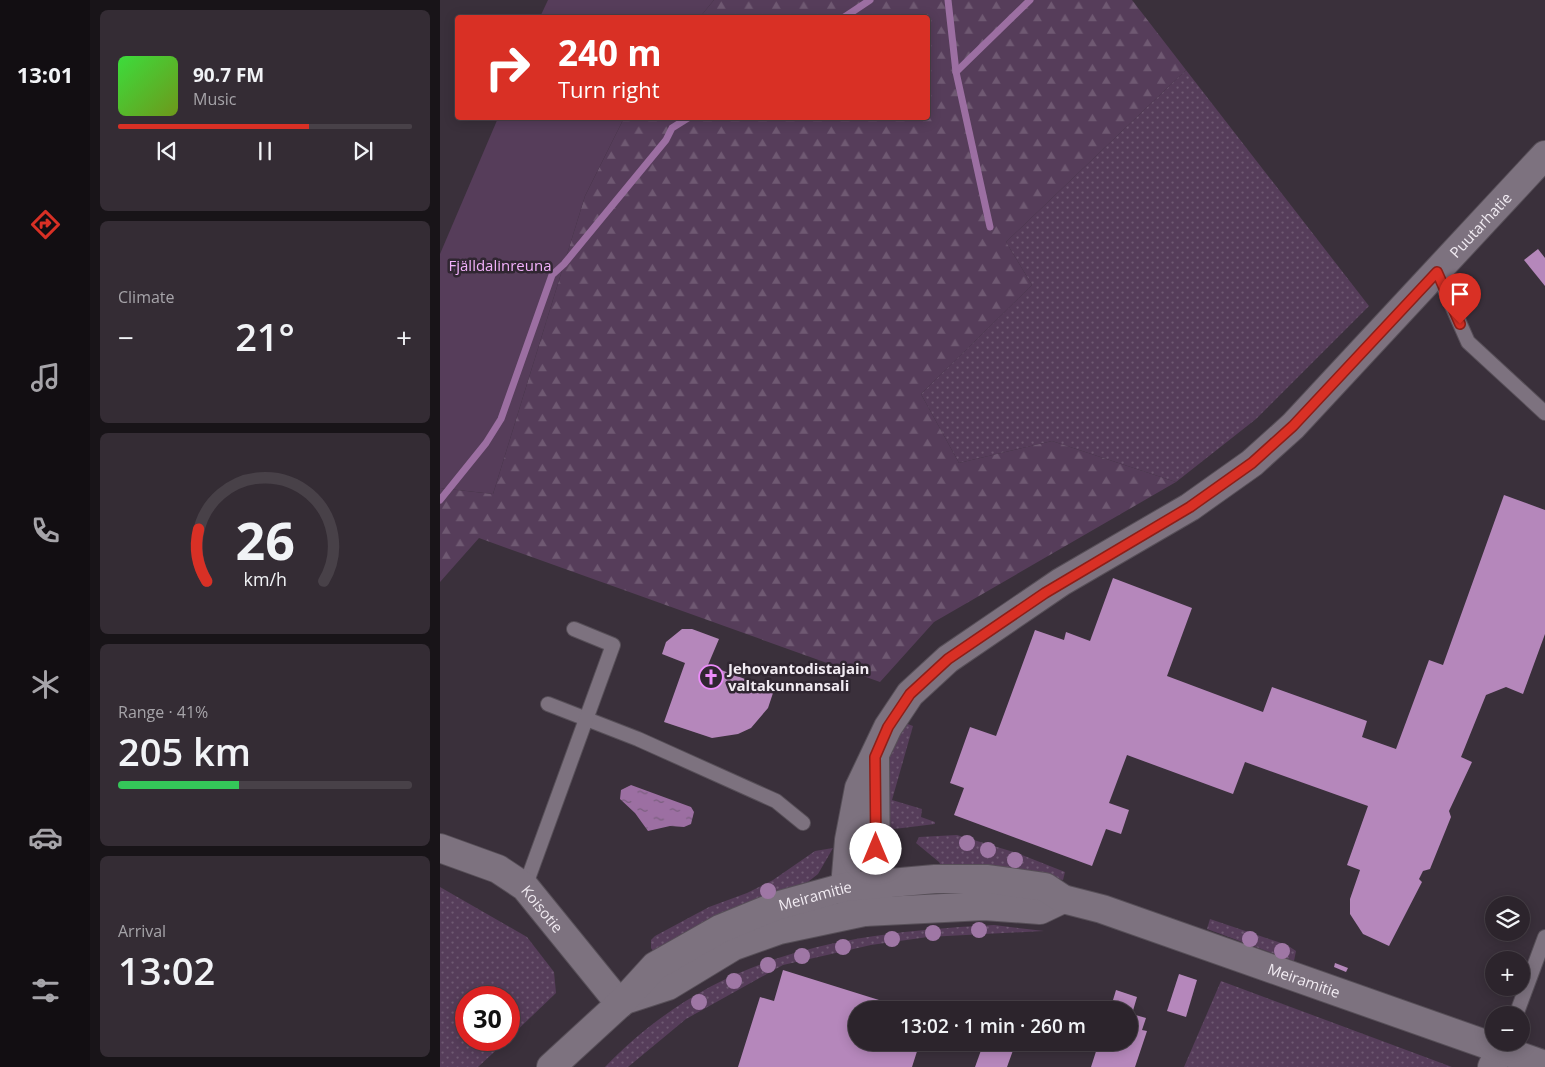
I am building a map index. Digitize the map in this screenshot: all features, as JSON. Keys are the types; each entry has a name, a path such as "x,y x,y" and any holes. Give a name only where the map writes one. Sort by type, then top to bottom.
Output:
{"main road":[{"name":"Puutarhatie","path":"845,887 848,840 859,788 888,727 910,694 948,659 1061,582 1190,507 1252,463 1293,426 1545,155"},
{"name":"Puutarhatie","path":"864,912 876,884 875,757"},
{"name":"Koisotie","path":"440,848 498,869 525,887 622,1002"},
{"name":"Meiramitie","path":"551,1067 622,1002 655,966 720,929 776,906 845,887 935,879 988,879 1045,887 1063,899 1102,909 1498,1053 1545,1065"},
{"path":"845,887 864,912"},
{"name":"Meiramitie","path":"622,1002 668,986 734,946 779,930 864,912 984,906 1040,910 1063,899"}],"lane":[{"path":"1437,272 1468,342 1545,413"},
{"path":"525,887 613,645 574,629"},
{"path":"548,704 587,718 776,801 803,823"},
{"path":"1519,1006 1545,937"}],"green space":[{"path":"548,0 714,0 702,15 541,15"},
{"path":"714,0 1132,0 1186,70 1006,242 1032,285 921,394 959,463 1052,441 1176,482 934,622 880,682 479,538 440,582 440,488 493,494 585,196 623,120 930,120 930,15 702,15"},
{"path":"1186,70 1369,306 1256,419 1176,482 1052,441 959,463 921,394 1032,285 1006,242"},
{"name":"Fjälldalinreuna","path":"497,120 623,120 585,196 493,494 440,488 440,254"},
{"path":"905,723 913,726 892,800 922,809 921,817 935,822 935,824 886,830 883,773 892,747"},
{"path":"957,835 1017,853 1065,872 1063,880 1031,874 942,868 939,862 916,843 919,837"},
{"path":"833,848 818,874 804,885 655,954 651,948 651,940 655,936 709,907 747,893 773,880 815,851"},
{"path":"440,887 527,937 554,972 556,993 520,1027 520,986 455,986 455,1051 495,1051 478,1067 440,1067"},
{"path":"1210,919 1287,945 1296,951 1294,961 1207,929"},
{"path":"994,925 1044,931 928,937 871,945 783,965 686,1019 628,1067 605,1067 647,1028 691,998 737,974 784,956 834,943 885,935"},
{"path":"1221,981 1452,1067 1184,1067"}],"water":[{"path":"631,785 691,807 694,812 691,824 684,827 670,826 648,831 635,813 620,799 621,790"}],"building":[{"path":"1538,249 1545,258 1545,286 1524,260"},
{"path":"1504,495 1545,510 1545,634 1523,694 1506,687 1486,695 1461,757 1472,762 1449,811 1451,817 1430,869 1423,871 1419,879 1422,882 1389,946 1363,934 1350,914 1350,899 1360,870 1347,865 1368,806 1245,762 1233,794 1127,755 1109,803 1129,810 1121,834 1106,829 1092,866 954,815 964,788 950,783 970,727 996,736 1035,630 1064,640 1066,632 1090,641 1113,578 1192,608 1167,676 1263,712 1272,687 1367,721 1362,737 1396,749 1429,660 1443,665"},
{"name":"Jehovantodistajain valtakunnansali","path":"682,629 692,629 719,639 708,665 774,690 768,708 751,728 738,734 712,738 664,722 685,663 662,654 666,642"},
{"path":"1335,963 1348,968 1346,972 1334,967"},
{"path":"783,970 882,1001 848,1001 848,1051 917,1051 912,1067 738,1067 760,997 774,1001"},
{"path":"1179,974 1197,980 1186,1017 1167,1011"},
{"path":"1116,990 1137,997 1136,1001 1113,1001"},
{"path":"1138,1016 1146,1018 1142,1030 1147,1031 1135,1067 1091,1067 1096,1051 1138,1051"},
{"path":"981,1051 1013,1051 1007,1067 975,1067"}],"waterway":[{"path":"848,15 870,0"},
{"path":"948,0 956,72 990,227"},
{"path":"956,72 1030,0"},
{"path":"440,500 486,443 501,419 552,275 564,264 666,140 672,128 685,120"}],"place":[{"name":"Jehovantodistajain valtakunnansali","path":"711,677"}],"route":[{"path":"876,849 875,757 888,727 910,694 948,659 1061,582 1190,507 1252,463 1293,426 1437,272 1460,324"}]}
